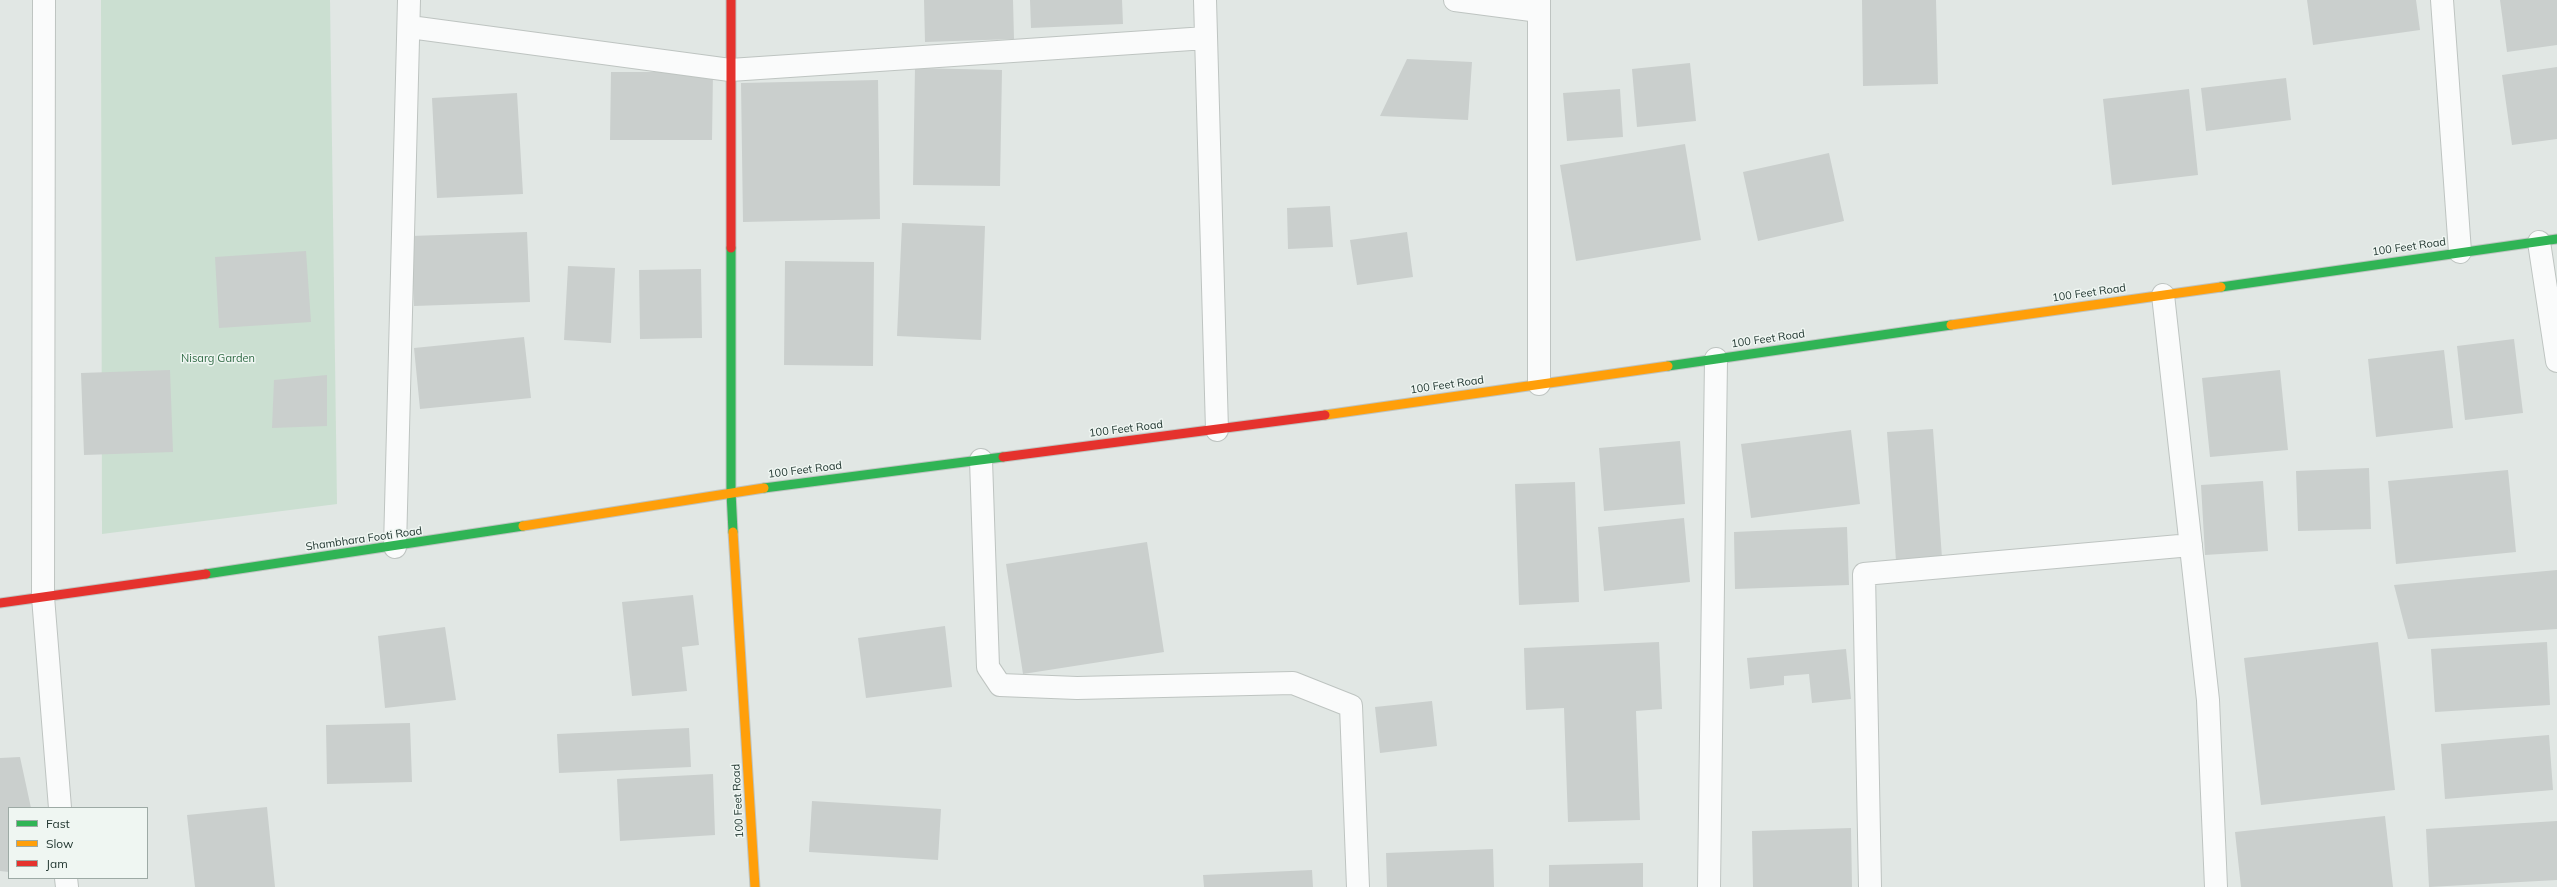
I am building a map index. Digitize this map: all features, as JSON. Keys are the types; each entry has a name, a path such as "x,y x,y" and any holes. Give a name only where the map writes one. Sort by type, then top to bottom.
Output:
{"main road":[{"path":"731,0 731,492"},
{"name":"100 Feet Road","path":"755,887 731,492 1217,430 2164,294 2548,241"},
{"name":"Shambhara Footi Road","path":"0,604 394,547 731,492"}],"street":[{"path":"44,0 43,597 60,807"},
{"path":"394,547 410,27 409,0"},
{"path":"1205,0 1217,430"},
{"path":"1456,0 1539,6 1539,384"},
{"path":"2442,0 2460,252"},
{"path":"410,27 730,70 1206,38"},
{"path":"2548,241 2557,361"},
{"path":"2164,294 2208,700 2216,887"},
{"path":"1709,887 1716,359"},
{"path":"981,460 988,666 1000,685 1077,688 1293,683 1351,706 1358,887"},
{"path":"1870,887 1864,574 2191,545"}],"green space":[{"name":"Nisarg Garden","path":"101,0 330,0 337,504 102,534"}],"building":[{"path":"924,0 1013,0 1014,39 925,42"},
{"path":"1030,0 1122,0 1123,24 1031,28"},
{"path":"1862,0 1936,0 1938,84 1863,86"},
{"path":"2307,0 2416,0 2420,30 2313,45"},
{"path":"2500,0 2557,0 2557,45 2507,52"},
{"path":"1407,59 1472,62 1468,120 1380,116"},
{"path":"1690,63 1696,121 1637,127 1632,69"},
{"path":"2557,67 2557,139 2512,145 2502,75"},
{"path":"915,68 1002,70 1000,186 913,185"},
{"path":"611,72 713,72 712,140 610,140"},
{"path":"2286,78 2291,120 2206,131 2201,88"},
{"path":"878,80 880,219 743,222 741,83"},
{"path":"1620,89 1623,137 1567,141 1563,93"},
{"path":"2189,89 2198,175 2112,185 2103,99"},
{"path":"517,93 523,194 437,198 432,98"},
{"path":"1685,144 1701,240 1576,261 1560,165"},
{"path":"1829,153 1844,221 1758,241 1743,172"},
{"path":"1330,206 1333,247 1288,249 1287,208"},
{"path":"902,223 985,226 981,340 897,336"},
{"path":"527,232 530,302 414,306 411,236"},
{"path":"1407,232 1413,277 1357,285 1350,240"},
{"path":"306,251 311,322 219,328 215,257"},
{"path":"785,261 874,262 873,366 784,365"},
{"path":"568,266 615,268 611,343 564,340"},
{"path":"701,269 702,338 640,339 639,270"},
{"path":"524,337 531,398 420,409 414,348"},
{"path":"2514,339 2523,413 2465,420 2457,346"},
{"path":"2444,350 2453,428 2376,437 2368,359"},
{"path":"170,370 173,452 84,455 81,373"},
{"path":"2280,370 2288,450 2210,457 2202,378"},
{"path":"327,375 327,426 272,428 274,380"},
{"path":"1933,429 1942,558 1896,561 1887,432"},
{"path":"1851,430 1860,504 1751,518 1741,444"},
{"path":"1680,441 1685,504 1604,511 1599,448"},
{"path":"2369,468 2371,529 2298,531 2296,471"},
{"path":"2508,470 2516,552 2396,564 2388,481"},
{"path":"2263,481 2268,551 2205,555 2201,485"},
{"path":"1575,482 1579,602 1519,605 1515,484"},
{"path":"1684,518 1690,582 1604,591 1598,527"},
{"path":"1847,527 1849,585 1735,589 1734,532"},
{"path":"1147,542 1164,652 1023,674 1006,564"},
{"path":"2557,570 2557,629 2408,639 2394,585"},
{"path":"693,595 699,645 682,647 687,691 632,696 622,602"},
{"path":"945,626 952,687 866,698 858,638"},
{"path":"445,627 456,700 385,708 378,636"},
{"path":"1659,642 1662,709 1636,711 1640,820 1568,822 1564,708 1526,710 1524,648"},
{"path":"2378,642 2395,790 2261,805 2244,658"},
{"path":"2547,642 2550,705 2435,712 2431,649"},
{"path":"1846,649 1851,699 1812,703 1809,674 1784,676 1784,685 1750,689 1747,658"},
{"path":"1432,701 1437,746 1380,753 1375,707"},
{"path":"410,723 412,782 327,784 326,725"},
{"path":"689,728 691,767 559,773 557,734"},
{"path":"2549,735 2553,790 2445,799 2441,744"},
{"path":"20,757 31,807 8,807 8,872 0,871 0,758"},
{"path":"713,774 715,835 620,841 617,779"},
{"path":"812,801 941,809 938,860 809,852"},
{"path":"267,807 275,887 195,887 187,815"},
{"path":"2385,816 2393,887 2241,887 2235,832"},
{"path":"2557,821 2557,880 2429,887 2426,829"},
{"path":"1851,828 1852,887 1753,887 1752,831"},
{"path":"1493,849 1494,887 1387,887 1386,853"},
{"path":"1643,863 1643,887 1549,887 1549,865"},
{"path":"1312,870 1313,887 1204,887 1203,875"}],"traffic: fast":[{"path":"2221,287 2557,239"},
{"path":"731,248 731,492 733,532"},
{"path":"1668,366 1951,325"},
{"path":"764,488 1003,457"},
{"path":"206,574 523,526"}],"traffic: slow":[{"path":"1951,325 2221,287"},
{"path":"1325,415 1668,366"},
{"path":"523,526 764,488"},
{"path":"733,532 755,887"}],"traffic: jam":[{"path":"731,0 731,248"},
{"path":"1003,457 1325,415"},
{"path":"0,603 206,574"}]}
